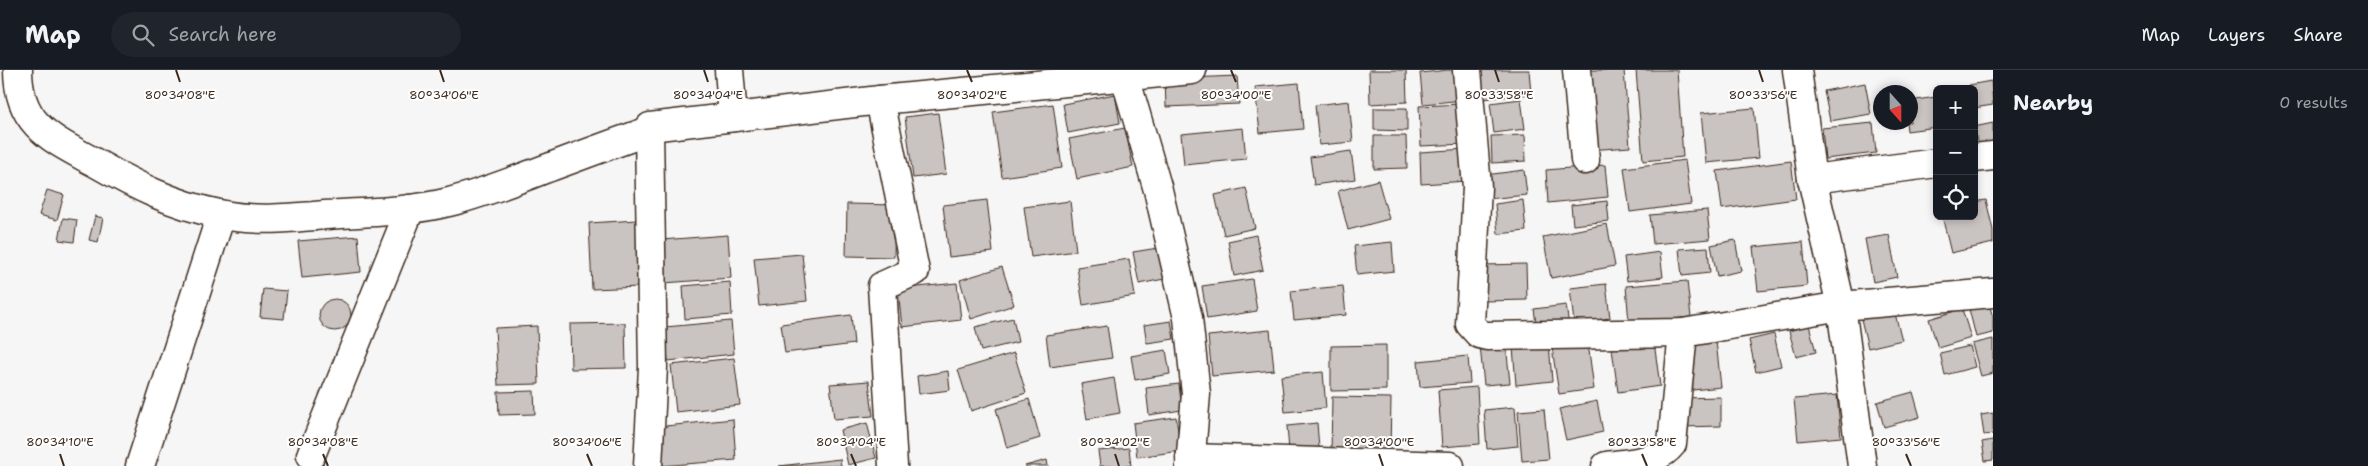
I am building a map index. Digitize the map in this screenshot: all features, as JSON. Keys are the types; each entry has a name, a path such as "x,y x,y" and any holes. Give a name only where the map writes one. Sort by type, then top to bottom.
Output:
{"street":[{"path":"18,70 18,80 26,113 51,139 143,190 221,215 253,218 303,217 410,209 448,202 492,190 649,131"},
{"path":"729,70 733,117"},
{"path":"648,466 653,367 650,127 1124,73 1192,70"},
{"path":"1467,70 1477,187 1470,308 1470,324 1474,331 1486,336 1683,333 1841,306 1993,293"},
{"path":"1576,70 1585,160"},
{"path":"1797,70 1812,179 1841,306 1862,466"},
{"path":"1124,73 1158,190 1188,318 1196,394 1190,462 1450,466"},
{"path":"880,100 915,271 882,286 893,466"},
{"path":"1978,158 1993,156"},
{"path":"1812,179 1933,164"},
{"path":"311,455 410,209"},
{"path":"140,466 221,215"},
{"path":"1606,466 1634,463 1655,457 1666,452 1672,444 1683,333"}],"building":[{"path":"1369,70 1406,70 1407,102 1370,104"},
{"path":"1461,70 1464,100 1423,104 1420,73"},
{"path":"1480,70 1529,70 1531,94 1483,99"},
{"path":"1583,70 1624,70 1630,147 1589,150"},
{"path":"1636,70 1677,70 1683,157 1643,161"},
{"path":"1237,76 1239,104 1166,107 1165,79"},
{"path":"1991,81 1993,105 1978,107 1978,85 1969,85"},
{"path":"1299,83 1303,129 1260,133 1255,87"},
{"path":"1865,83 1871,114 1830,121 1824,91"},
{"path":"1115,94 1120,123 1068,133 1063,104"},
{"path":"1933,97 1933,128 1918,130 1918,100"},
{"path":"1521,99 1525,129 1494,133 1490,103"},
{"path":"1349,101 1353,142 1319,145 1315,105"},
{"path":"1053,104 1062,168 1002,177 993,112"},
{"path":"1463,104 1465,144 1421,146 1419,106"},
{"path":"1374,108 1407,108 1407,131 1374,130"},
{"path":"1754,108 1759,158 1706,163 1701,113"},
{"path":"938,113 946,174 913,178 905,117"},
{"path":"1873,123 1876,153 1825,159 1822,128"},
{"path":"1993,123 1993,153 1980,156 1978,126"},
{"path":"1125,128 1133,167 1077,179 1069,139"},
{"path":"1243,128 1246,159 1184,165 1181,134"},
{"path":"1525,135 1526,161 1492,163 1491,136"},
{"path":"1374,136 1406,136 1407,168 1374,169"},
{"path":"1466,149 1468,181 1421,184 1420,152"},
{"path":"1351,151 1355,179 1314,185 1310,157"},
{"path":"1685,160 1691,204 1630,212 1624,168"},
{"path":"1791,161 1796,199 1722,209 1717,171"},
{"path":"1605,165 1608,197 1548,203 1546,170"},
{"path":"1524,170 1527,195 1487,199 1485,175"},
{"path":"1378,180 1389,219 1348,230 1338,191"},
{"path":"1246,188 1255,228 1224,235 1215,195"},
{"path":"47,190 64,195 57,220 39,215"},
{"path":"987,200 993,252 949,257 943,205"},
{"path":"1523,200 1526,231 1498,234 1495,204"},
{"path":"1986,200 1993,230 1993,243 1951,253 1943,220 1978,220 1978,201"},
{"path":"1070,201 1076,251 1031,257 1024,207"},
{"path":"1607,201 1609,221 1573,225 1571,205"},
{"path":"847,204 895,205 894,257 846,256"},
{"path":"1707,210 1710,239 1653,244 1650,215"},
{"path":"95,216 103,218 98,242 89,240"},
{"path":"63,218 77,220 74,242 59,240"},
{"path":"637,220 640,287 592,289 589,223"},
{"path":"1607,224 1615,266 1551,278 1543,237"},
{"path":"728,235 731,278 664,283 661,240"},
{"path":"1256,235 1263,270 1234,276 1228,241"},
{"path":"1889,235 1897,277 1873,282 1865,239"},
{"path":"358,236 361,272 302,278 298,241"},
{"path":"1735,240 1741,271 1717,276 1711,245"},
{"path":"1392,242 1394,271 1357,275 1354,246"},
{"path":"1803,242 1807,286 1758,291 1753,247"},
{"path":"1708,247 1710,273 1682,276 1679,249"},
{"path":"1158,248 1164,279 1139,284 1133,252"},
{"path":"1660,252 1663,277 1627,281 1624,257"},
{"path":"802,254 807,301 759,306 754,258"},
{"path":"1129,259 1135,296 1083,305 1077,267"},
{"path":"1526,264 1527,300 1484,301 1483,265"},
{"path":"1002,267 1014,305 971,319 960,280"},
{"path":"1252,279 1257,311 1207,319 1202,286"},
{"path":"1687,281 1691,317 1629,323 1626,286"},
{"path":"730,282 732,315 685,319 683,286"},
{"path":"957,283 961,320 902,327 898,289"},
{"path":"1606,284 1610,318 1574,323 1570,288"},
{"path":"1343,286 1346,315 1294,320 1291,291"},
{"path":"263,289 287,291 284,319 260,317"},
{"path":"335,299 346,304 351,315 346,326 335,331 324,326 319,315 324,304"},
{"path":"1989,304 1993,317 1993,333 1976,337 1969,309"},
{"path":"1566,305 1569,326 1537,331 1534,309"},
{"path":"1962,309 1971,338 1938,348 1929,319"},
{"path":"1894,310 1902,340 1868,348 1861,319"},
{"path":"851,315 854,344 785,353 781,324"},
{"path":"1013,318 1018,342 981,351 975,327"},
{"path":"731,321 734,354 668,361 665,327"},
{"path":"1171,321 1174,339 1147,343 1144,325"},
{"path":"625,323 626,368 571,369 570,324"},
{"path":"1809,325 1816,352 1796,357 1789,331"},
{"path":"537,326 539,384 498,385 495,328"},
{"path":"1107,326 1112,358 1050,367 1046,335"},
{"path":"1270,330 1274,370 1212,376 1208,336"},
{"path":"1774,334 1781,366 1756,372 1749,340"},
{"path":"1993,339 1993,373 1981,376 1972,344"},
{"path":"1716,341 1721,387 1693,390 1689,344"},
{"path":"1654,342 1660,386 1618,392 1612,349"},
{"path":"1549,343 1552,381 1516,385 1513,347"},
{"path":"1588,343 1594,389 1559,394 1552,348"},
{"path":"1506,344 1510,383 1484,385 1480,346"},
{"path":"1386,345 1386,390 1331,391 1331,346"},
{"path":"1970,346 1975,367 1945,375 1940,353"},
{"path":"1166,350 1170,374 1135,380 1131,356"},
{"path":"1014,353 1026,393 971,411 958,370"},
{"path":"1468,356 1470,383 1420,387 1418,361"},
{"path":"734,358 740,405 676,412 671,365"},
{"path":"948,371 950,390 919,394 917,376"},
{"path":"1323,372 1326,408 1285,412 1281,376"},
{"path":"1114,378 1120,413 1087,419 1081,384"},
{"path":"869,381 873,416 834,419 830,384"},
{"path":"1179,384 1182,410 1149,415 1146,388"},
{"path":"1477,387 1480,444 1442,447 1438,390"},
{"path":"534,391 535,414 499,415 498,392"},
{"path":"1913,392 1920,417 1884,427 1877,402"},
{"path":"1837,395 1841,437 1798,441 1794,399"},
{"path":"1332,397 1391,398 1390,454 1331,454"},
{"path":"1721,397 1721,426 1680,427 1679,398"},
{"path":"1029,399 1040,438 1007,448 996,409"},
{"path":"1597,401 1603,432 1566,440 1559,409"},
{"path":"1515,407 1518,446 1487,449 1484,410"},
{"path":"1544,409 1549,459 1522,461 1518,411"},
{"path":"1993,413 1993,434 1984,435 1981,415"},
{"path":"1176,417 1181,451 1137,457 1133,423"},
{"path":"733,419 736,460 660,466 656,427"},
{"path":"867,423 876,458 848,465 840,430"},
{"path":"1317,423 1319,448 1289,451 1287,426"},
{"path":"1993,440 1993,460 1985,461 1982,442"},
{"path":"1129,448 1131,466 1100,466 1098,451"},
{"path":"840,459 841,466 779,466"},
{"path":"1047,460 1048,466 1025,466"}]}
